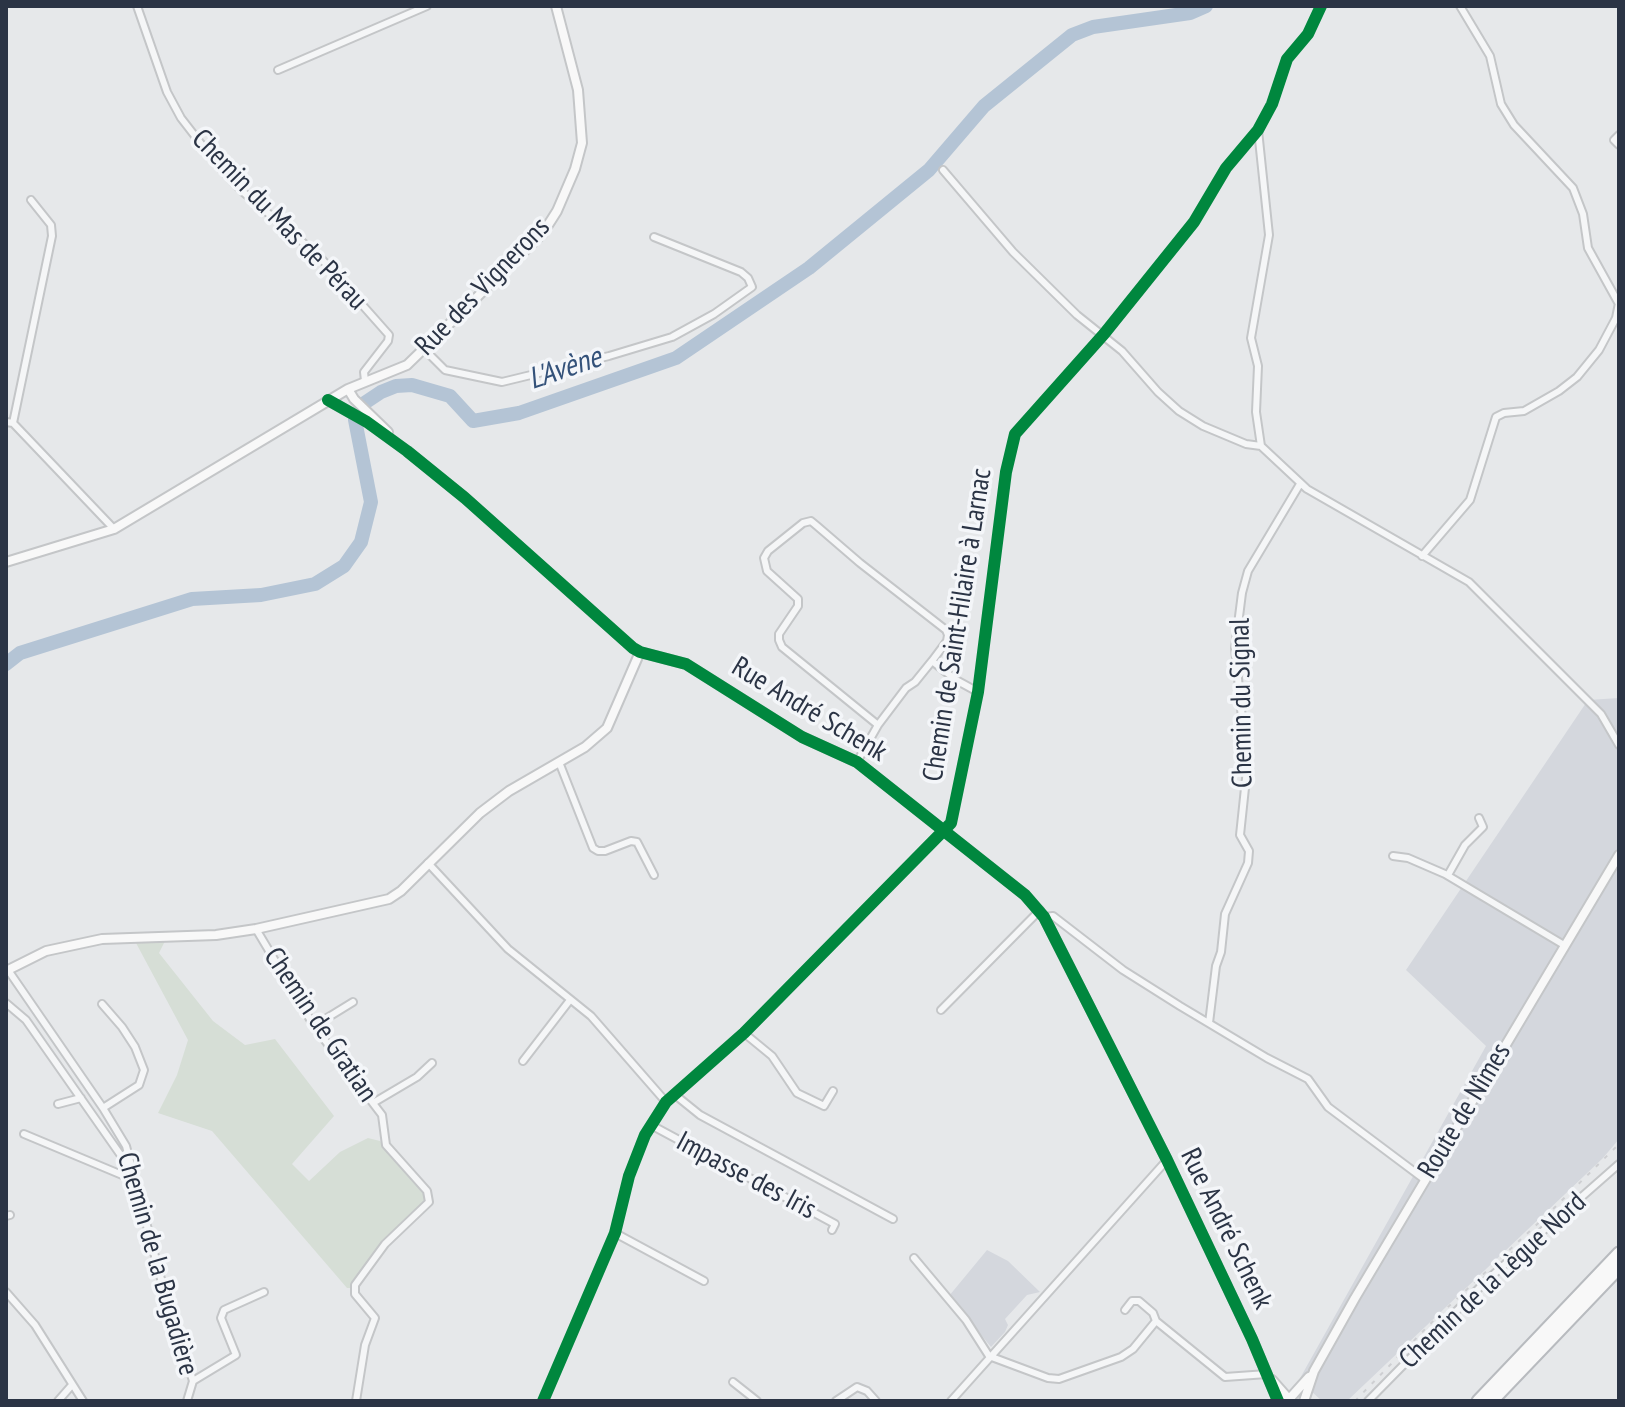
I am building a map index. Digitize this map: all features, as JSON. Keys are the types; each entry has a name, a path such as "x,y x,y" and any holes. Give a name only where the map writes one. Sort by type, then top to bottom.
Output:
{"highway":[{"path":"1478,1401 1619,1253"},
{"path":"1492,1401 1619,1268"}],"street":[{"name":"Chemin du Mas de Pérau","path":"137,6 167,92 181,118 219,167 243,192 319,256 389,335 388,341 364,372 365,381"},
{"path":"278,70 427,6"},
{"name":"Rue des Vignerons","path":"6,562 114,529 328,400 407,365 543,233 557,211 580,151 578,90 556,6"},
{"name":"Chemin de Saint-Hilaire à Larnac","path":"543,1401 615,1233 629,1176 651,1125 666,1102 744,1033 951,823 978,692 1006,472 1015,434 1104,334 1194,222 1226,168 1258,130 1272,104 1287,59 1308,34 1321,6"},
{"path":"1422,556 1470,500 1496,417 1524,411 1577,377 1599,350 1616,318 1619,304 1588,248 1583,214 1573,188 1514,125 1501,104 1490,56 1460,6"},
{"path":"1258,130 1269,235 1251,338 1258,366 1256,412 1261,446"},
{"path":"1619,135 1614,140 1619,145"},
{"path":"943,170 1013,252 1077,315 1104,334 1179,411 1203,426 1246,444 1261,446 1300,484 1469,582 1601,714 1619,745"},
{"path":"31,200 51,225 52,236 10,423 114,529"},
{"path":"425,350 445,370 502,382 672,337 714,314 752,287 741,272 654,237"},
{"name":"Rue André Schenk","path":"348,389 370,419 640,652 686,664 802,737 857,762 1025,895 1042,914 1167,1160 1267,1374 1284,1399"},
{"name":"Rue André Schenk","path":"328,400 370,419"},
{"name":"Chemin du Signal","path":"1209,1023 1225,914 1248,863 1249,851 1240,835 1247,769 1235,648 1242,593 1248,571 1300,484"},
{"path":"857,762 878,725 947,641 946,630 811,521 803,523 768,551 764,558 767,571 798,599 798,606 779,634 782,647 878,725"},
{"path":"7,971 46,951 102,939 216,935 389,899 401,891 480,813 509,791 585,747 607,728 640,652"},
{"path":"932,661 978,692"},
{"path":"559,762 593,848 605,851 631,841 637,842 654,875"},
{"path":"1448,875 1465,845 1483,827 1479,818"},
{"name":"Route de Nîmes","path":"1284,1399 1303,1401 1314,1371 1424,1179 1619,855"},
{"path":"1393,856 1408,858 1448,875 1564,945"},
{"path":"428,863 508,949 591,1016 666,1102"},
{"path":"941,1010 1042,914 1053,916 1123,970 1308,1079 1328,1107 1424,1179"},
{"name":"Chemin de Gratian","path":"256,929 314,1026 382,1115 386,1145 427,1191 429,1202 385,1244 355,1285 355,1294 375,1318 358,1379 356,1401"},
{"name":"Chemin de la Bugadière","path":"7,971 126,1146 161,1279 193,1381 187,1401"},
{"path":"523,1061 570,1000"},
{"path":"314,1026 353,1002"},
{"path":"6,1003 26,1020 131,1169"},
{"path":"102,1004 135,1047 144,1070 139,1085 103,1108"},
{"path":"744,1033 772,1056 797,1093 824,1106 833,1091"},
{"path":"373,1103 417,1077 432,1063"},
{"path":"674,1094 700,1115 869,1202 893,1219"},
{"path":"58,1104 81,1098"},
{"name":"Impasse des Iris","path":"651,1125 835,1224 832,1230"},
{"path":"24,1134 134,1180"},
{"path":"951,1401 1167,1160"},
{"name":"Chemin de la Lègue Nord","path":"1368,1401 1486,1281 1619,1164"},
{"path":"615,1233 704,1281"},
{"path":"914,1258 966,1320 989,1356 1055,1379 1121,1357 1133,1349 1156,1321"},
{"path":"6,1292 35,1325 83,1401"},
{"path":"193,1381 236,1355 221,1318 224,1310 264,1292"},
{"path":"1125,1310 1137,1300 1150,1310 1156,1321 1225,1377 1267,1374"},
{"name":"Route de Nîmes","path":"1284,1399 1314,1371"},
{"path":"733,1382 757,1401"},
{"path":"58,1401 72,1385"},
{"path":"836,1401 857,1387 867,1391 876,1401"}],"shaded area":[{"path":"1619,698 1619,1139 1603,1158 1347,1401 1322,1401 1299,1380 1486,1046 1406,970 1588,700"},
{"path":"165,941 159,953 213,1021 245,1045 275,1039 334,1116 292,1164 309,1181 340,1152 368,1138 380,1141 423,1190 425,1201 364,1265 356,1288 347,1288 212,1131 158,1113 177,1075 188,1040 136,943"},
{"path":"987,1250 1008,1261 1040,1292 1027,1295 1005,1319 1008,1325 1005,1332 991,1347 949,1296"}],"waterway":[{"name":"L'Avène","path":"6,664 20,653 192,599 261,595 315,584 344,566 361,542 371,502 355,420 363,404 381,392 396,386 412,385 450,396 473,421 519,413 676,358 809,268 929,170 984,106 1072,35 1093,27 1190,13 1206,6"}],"railway":[{"path":"1355,1401 1435,1319 1619,1144"}],"cycle path":[{"path":"543,1401 615,1233 629,1176 645,1135 666,1102 744,1033 951,823 978,692 1006,472 1015,434 1104,334 1194,222 1226,168 1258,130 1272,104 1287,59 1308,34 1321,6"},
{"path":"328,400 367,422 465,498 633,648 686,664 802,737 857,762 1025,895 1044,917 1167,1160 1278,1401"}]}
